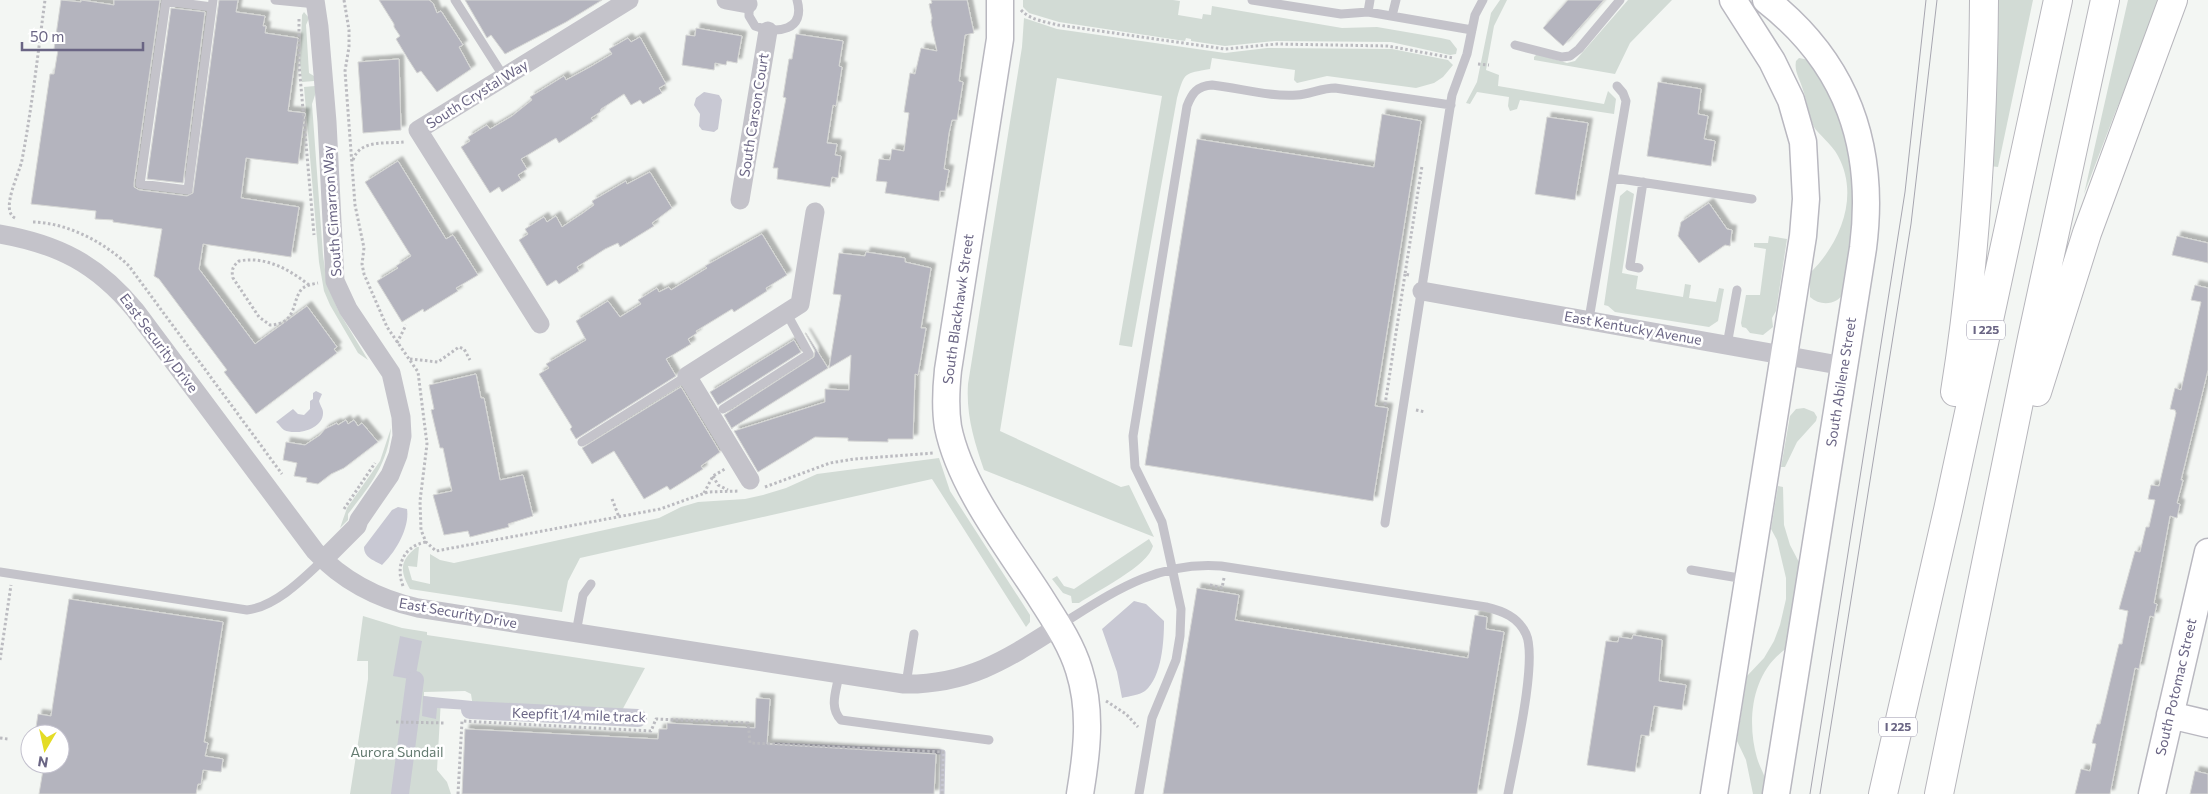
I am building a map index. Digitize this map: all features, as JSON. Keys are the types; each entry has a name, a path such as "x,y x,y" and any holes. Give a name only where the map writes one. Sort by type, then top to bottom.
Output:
{"highway":[{"path":"1913,660 1964,336 1970,285 1976,218 1984,0"},
{"name":"I 225","path":"1883,794 1948,510 2058,0"},
{"path":"1939,794 2105,0"},
{"path":"1985,568 2072,278 2173,0"}],"main road":[{"path":"1714,794 1805,218 1806,183 1802,142 1785,85 1733,0"},
{"name":"South Abilene Street","path":"1766,0 1790,20 1824,60 1840,86 1852,113 1867,186 1866,222 1776,794"},
{"name":"South Blackhawk Street","path":"1010,5 1000,39 948,370 946,412 954,451 970,489 1059,626 1079,668 1087,708 1088,738 1080,794"},
{"name":"South Potomac Street","path":"2152,794 2208,552"},
{"path":"2170,715 2208,724"}],"street":[{"name":"South Crystal Way","path":"540,324 418,130 629,0"},
{"path":"726,0 749,2"},
{"name":"South Cimarron Way","path":"315,2 327,122 335,281 348,309 391,373 401,417 402,436 398,455 390,475 378,495 359,520 357,526 323,560"},
{"name":"South Carson Court","path":"740,200 768,31"},
{"path":"749,487 739,462 687,376 800,304 815,212"},
{"name":"East Security Drive","path":"0,234 42,243 69,254 93,268 115,287 135,310 303,537 323,560 357,585 400,603 576,633 906,684 944,682 986,670 1013,656 1059,626"},
{"name":"East Kentucky Avenue","path":"1422,291 1590,319 1844,366"}],"lane":[{"path":"275,0 315,2"},
{"path":"455,0 504,77"},
{"path":"749,2 749,16 755,26 768,31 783,30 791,25 800,9 797,0"},
{"path":"1252,0 1342,14 1368,12 1472,30"},
{"path":"1368,12 1370,0"},
{"path":"1392,16 1396,0"},
{"path":"1385,523 1451,105 1456,84 1467,54 1475,15 1483,0"},
{"path":"1514,45 1562,57 1570,56 1579,49 1620,0"},
{"path":"166,1 213,3 188,190 140,184 166,1"},
{"path":"1139,794 1152,718 1172,670 1180,636 1180,608 1162,522 1135,467 1132,447 1190,97 1203,86 1212,85 1285,95 1298,95 1323,88 1335,88 1451,105"},
{"path":"1590,319 1626,101 1624,93 1618,86"},
{"path":"1614,178 1752,199"},
{"path":"1639,268 1630,266 1643,182"},
{"path":"1727,345 1737,290"},
{"path":"723,409 810,354 787,314"},
{"path":"582,442 687,376"},
{"path":"0,572 247,610 259,609 268,604 300,581 323,560"},
{"path":"1059,626 1123,587 1150,575 1200,564 1506,612 1520,624 1525,632 1530,652 1529,674 1508,794"},
{"path":"1691,570 1748,580"},
{"path":"576,633 583,595 591,584"},
{"path":"906,684 914,634"},
{"path":"839,675 834,706 835,713 842,720 989,740"}],"path":[{"path":"19,220 10,216 6,209 22,159 34,89 44,0"},
{"path":"344,0 349,30 349,47 345,71 355,204 364,248 362,264 374,302 397,343 418,372 427,444 420,500 421,530 426,542 436,551 660,509 704,494 749,487 830,463 854,459 939,453"},
{"path":"296,2 299,13 299,64 314,242"},
{"path":"1010,5 1025,14 1058,25 1225,49 1278,44 1388,46 1453,58"},
{"path":"1478,64 1489,65"},
{"path":"352,162 356,153 367,145 404,142"},
{"path":"1385,405 1407,275 1422,166"},
{"path":"27,222 47,223 78,233 111,251 129,266 282,475"},
{"path":"309,285 285,268 265,262 239,261 232,271 233,278 259,317 270,325 277,324 289,317 295,308 300,291 309,285 320,283"},
{"path":"318,274 322,291"},
{"path":"397,343 406,325"},
{"path":"409,358 438,362 459,347 464,349 470,360"},
{"path":"1416,410 1425,412"},
{"path":"342,514 345,506 380,456"},
{"path":"704,494 713,476 739,462"},
{"path":"713,476 718,485 730,491"},
{"path":"612,499 619,517"},
{"path":"404,590 398,575 399,566 416,544 426,542"},
{"path":"1210,585 1222,588 1225,575"},
{"path":"0,660 12,585"},
{"path":"1106,701 1134,720 1142,734"},
{"name":"Keepfit 1/4 mile track","path":"458,794 462,721 651,731 656,719 748,724 750,744 943,752 942,794"},
{"path":"396,722 445,723"},
{"path":"0,738 8,739"}],"green space":[{"path":"1023,0 1173,0 1180,1 1178,15 1202,19 1203,14 1211,15 1212,6 1342,28 1377,27 1441,38 1450,40 1457,49 1456,54 1450,55 1391,42 1275,41 1225,46 1191,41 1191,39 1186,38 1185,41 1059,22 1029,13 1023,7"},
{"path":"1500,0 1507,0 1494,26 1486,70 1499,75 1498,86 1604,104 1608,91 1616,99 1614,114 1520,100 1517,109 1510,111 1508,106 1509,97 1477,92 1470,104 1466,103 1477,82 1491,13"},
{"path":"1628,0 1672,0 1630,43 1615,74 1534,60 1537,54 1567,63 1575,61"},
{"path":"1996,0 2033,0 1998,167 1990,166"},
{"path":"2128,0 2161,0 2084,194"},
{"path":"304,12 309,18 306,25 309,73 314,76 314,81 302,82 300,63 302,15"},
{"path":"1024,18 1057,29 1225,53 1267,48 1392,49 1448,60 1453,65 1443,77 1434,83 1416,88 1327,76 1297,83 1294,80 1295,70 1212,58 1210,69 1187,75 1184,78 1177,98 1132,347 1119,345 1162,96 1057,78 1000,431 1121,487 1129,485 1154,537 984,470 974,438 968,406 968,384 1022,47"},
{"path":"1799,58 1809,60 1835,105 1842,121 1852,163 1854,184 1853,227 1845,291 1834,302 1829,303 1819,302 1810,297 1810,273 1821,261 1838,234 1844,219 1847,187 1844,171 1838,156 1812,123 1796,69 1796,61"},
{"path":"315,86 312,104 323,255 327,284 339,312 368,360 358,353 324,291 319,262 304,87"},
{"path":"1627,190 1634,194 1622,273 1638,276 1636,289 1683,297 1685,284 1691,285 1689,298 1716,302 1719,288 1724,289 1718,321 1709,327 1615,312 1604,305 1620,196"},
{"path":"1769,236 1787,239 1776,311 1772,318 1773,327 1763,335 1750,333 1746,328 1742,327 1741,323 1746,295 1760,295 1766,249 1754,247 1754,243 1768,243"},
{"path":"1804,408 1814,412 1817,417 1816,421 1797,442 1785,467 1781,467 1790,416 1796,409"},
{"path":"391,428 382,464 348,514 348,520 340,528 347,508 380,461"},
{"path":"939,458 950,491 1030,615 1030,622 1026,627 932,479 580,558 568,581 562,612 410,589 404,577 404,562 417,547 419,547 417,567 408,566 412,580 430,584 430,554 440,560 454,563 659,518 681,507 698,502 745,499 763,495 786,488 817,474"},
{"path":"1778,486 1783,487 1784,525 1790,545 1801,566 1789,647 1767,668 1755,696 1752,728 1757,758 1765,779 1766,788 1765,794 1753,794 1746,760 1737,741 1747,676 1764,658 1774,641 1786,599 1786,578 1777,540 1771,529"},
{"path":"1149,539 1153,546 1142,562 1121,578 1079,603 1072,603 1071,596 1063,593 1052,579 1057,576 1064,586 1074,589"},
{"name":"Aurora Sundail","path":"363,616 402,628 427,632 427,635 645,668 620,714 473,707 471,694 465,691 424,692 424,696 441,699 437,770 447,782 451,794 350,794 368,679 368,661 357,661"}],"shaded area":[{"path":"704,92 719,95 722,100 718,129 714,132 702,130 699,126 700,114 694,105 696,98"},
{"path":"316,391 322,394 319,401 323,412 319,423 314,427 308,430 289,432 276,422 293,409 298,414 304,415 310,409 310,401 313,399 313,393"},
{"path":"398,507 407,509 404,532 392,554 382,565 366,554 364,547 392,510"},
{"path":"1134,601 1146,604 1164,621 1161,658 1151,685 1143,692 1122,698 1117,672 1102,629"},
{"path":"400,636 422,641 415,680 393,676"},
{"path":"423,696 472,701 470,710 437,708 436,719 422,716"}],"building":[{"path":"61,0 81,2 81,0 114,5 114,0 160,0 134,183 134,187 139,190 187,196 193,193 219,0 238,0 236,12 265,16 263,26 266,26 265,33 298,38 288,111 305,113 298,164 246,158 241,198 299,207 291,257 203,244 199,269 255,344 307,306 337,347 334,349 337,353 256,414 224,372 227,370 159,279 154,276 162,229 113,222 113,220 95,219 96,211 31,204 50,74 54,74 58,50 54,49"},
{"path":"379,0 429,0 433,3 437,13 441,11 463,45 459,47 471,69 437,92 421,71 417,73 408,59 396,39 400,36"},
{"path":"465,0 602,0 566,22 505,54 491,35 487,38"},
{"path":"931,0 967,0 974,33 965,35 959,81 963,82 957,120 952,120 949,133 944,169 949,170 945,191 940,191 939,201 885,193 887,182 876,181 879,159 890,160 892,149 904,151 909,113 904,112 910,73 915,74 921,48 937,51 931,22 929,4 932,3"},
{"path":"1568,0 1604,0 1563,46 1543,28"},
{"path":"171,8 205,12 183,183 147,179"},
{"path":"696,28 742,36 737,63 727,61 726,65 715,63 714,70 682,65 686,35 695,36"},
{"path":"796,34 843,41 839,66 842,67 836,106 833,105 827,143 837,144 835,155 841,156 838,178 832,177 830,187 777,179 778,168 773,168 786,98 783,97 789,59 792,59"},
{"path":"640,37 666,84 659,88 662,93 643,104 640,100 631,105 624,94 601,109 600,112 591,118 593,121 559,143 556,138 521,159 527,169 518,175 521,180 502,192 499,187 490,193 461,147 470,141 468,137 487,125 490,129 512,116 532,100 530,97 564,76 566,80 612,54 609,49 628,38 631,42"},
{"path":"399,59 401,130 363,133 358,62"},
{"path":"1658,82 1701,89 1698,114 1708,116 1704,139 1715,141 1711,166 1647,156"},
{"path":"1382,114 1421,121 1375,406 1388,408 1373,501 1145,465 1197,139 1374,167"},
{"path":"1547,117 1588,123 1575,200 1535,194"},
{"path":"398,161 446,239 453,235 478,275 456,288 458,291 424,312 423,309 402,322 377,281 398,268 396,266 411,256 365,182"},
{"path":"650,172 672,208 652,223 654,226 620,247 618,243 605,249 577,267 579,271 559,284 556,280 547,286 519,240 528,234 525,229 544,217 547,222 556,216 562,227 594,205 592,201 626,181 627,184"},
{"path":"1709,203 1727,229 1732,230 1730,246 1725,245 1699,263 1678,236 1681,222"},
{"path":"762,234 787,275 766,288 767,291 734,312 732,309 696,331 697,333 688,339 691,344 666,359 676,376 576,439 570,429 572,427 539,374 549,368 546,364 586,340 576,321 608,301 620,317 641,304 638,300 657,288 659,292 669,287 671,290 707,268 705,266"},
{"path":"2177,236 2208,243 2208,263 2172,255"},
{"path":"866,252 905,258 905,262 931,268 921,328 926,328 918,375 915,374 913,439 888,439 888,442 848,441 848,438 815,437 758,472 734,431 825,402 825,389 849,390 851,355 829,368 841,295 833,294 839,253 865,256"},
{"path":"2195,285 2208,288 2208,370 2181,480 2183,480 2177,503 2180,504 2177,518 2170,516 2154,603 2157,604 2154,617 2150,616 2139,669 2135,668 2110,794 2075,794 2081,769 2090,771 2096,744 2092,743 2097,724 2100,724 2119,644 2122,644 2128,611 2119,609 2135,551 2140,552 2146,527 2149,527 2155,500 2148,499 2151,485 2159,486 2176,413 2175,410 2170,409 2175,388 2181,390 2201,302 2191,300"},
{"path":"805,333 828,368 732,429 724,415 814,357 815,351"},
{"path":"794,340 801,352 718,405 710,392"},
{"path":"476,374 481,398 484,398 500,480 523,475 533,516 508,524 509,527 470,537 468,531 444,535 433,495 452,491 443,448 440,448 431,410 434,409 429,385"},
{"path":"681,387 720,452 701,466 703,469 670,490 667,486 644,499 614,451 592,464 582,448"},
{"path":"346,420 348,424 354,420 358,426 362,423 378,442 344,468 331,474 318,484 306,482 307,478 294,476 297,463 283,460 286,442 305,445 320,435 325,429"},
{"path":"1197,588 1239,595 1235,620 1468,658 1475,615 1487,617 1486,629 1504,632 1477,794 1163,794"},
{"path":"69,599 223,622 204,742 208,743 205,756 223,759 221,772 203,770 201,784 198,784 196,794 39,794 42,774 70,774 70,724 36,724 38,714 51,716"},
{"path":"1633,635 1662,640 1659,681 1686,685 1682,710 1654,706 1649,736 1641,735 1635,772 1587,765 1606,641 1618,642 1619,637 1632,639"},
{"path":"756,698 770,699 767,744 936,754 934,794 462,794 465,729 658,739 659,729 667,729 667,723 755,728"},
{"path":"2195,771 2208,774 2208,794 2190,794"}],"waterway":[{"path":"400,794 415,680"},
{"path":"470,710 638,718"},
{"path":"776,745 943,752 942,794"}],"tram line":[{"path":"1810,794 1905,192 1926,0"},
{"path":"1820,794 1911,224 1937,0"}]}
